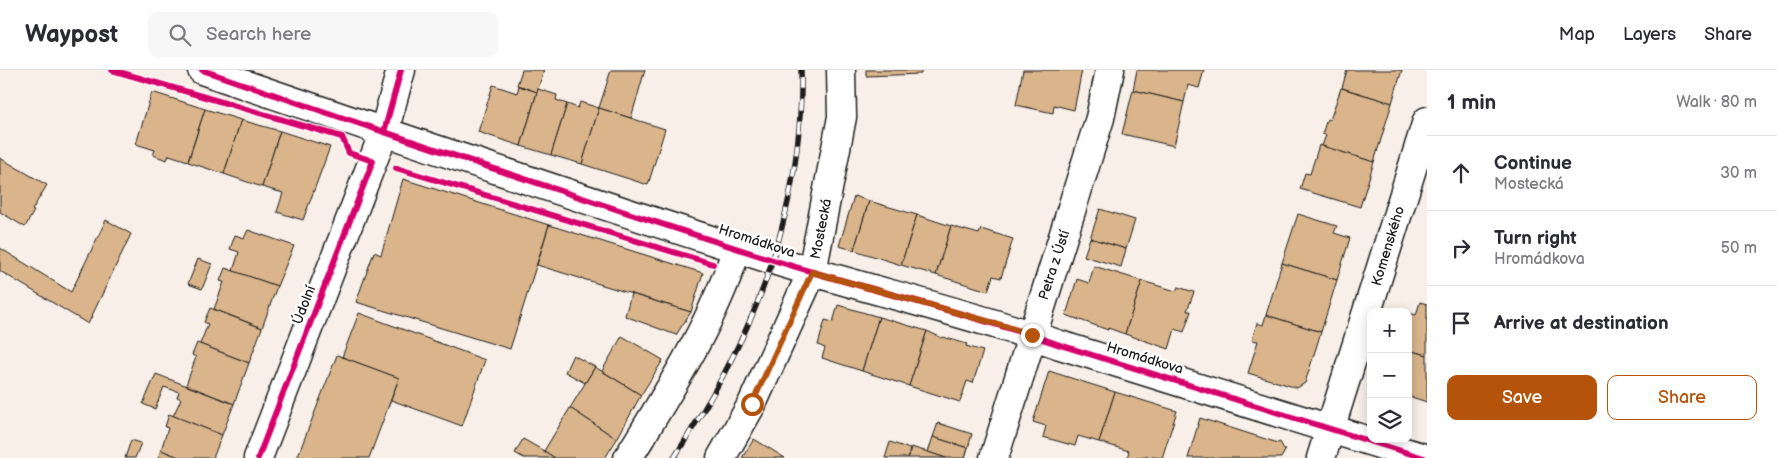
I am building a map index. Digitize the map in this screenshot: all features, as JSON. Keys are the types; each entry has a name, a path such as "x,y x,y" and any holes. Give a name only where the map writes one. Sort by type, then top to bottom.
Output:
{"street":[{"name":"Hromádkova","path":"202,70 384,132 812,272 1008,327 1330,430 1424,458"},
{"name":"Údolní","path":"258,458 384,132 401,70"},
{"name":"Mostecká","path":"721,458 752,404 812,272 842,117 841,70"},
{"name":"Petra z Ústí","path":"994,458 1100,118 1110,70"},
{"name":"Komenského","path":"1321,458 1427,121"},
{"path":"628,458 695,345 720,296 737,248"}],"building":[{"path":"522,70 544,70 537,92 517,85"},
{"path":"611,70 645,70 631,118 599,108"},
{"path":"866,70 921,70 921,74 866,76"},
{"path":"1023,70 1082,70 1074,110 1054,105 1053,113 1016,105"},
{"path":"1137,70 1204,70 1199,88 1188,85 1184,102 1133,90"},
{"path":"1347,70 1402,70 1392,103 1342,88"},
{"path":"493,85 517,93 519,86 537,92 521,146 478,132"},
{"path":"1341,88 1392,103 1374,162 1322,146 1326,135 1322,134 1327,119 1330,120"},
{"path":"538,89 557,95 556,100 567,104 551,155 521,146"},
{"path":"1133,90 1184,102 1174,146 1122,134"},
{"path":"152,92 205,109 188,161 169,155 167,160 153,155 155,150 136,144"},
{"path":"580,102 599,108 582,164 551,155 567,104 578,108"},
{"path":"599,108 665,129 648,185 582,164"},
{"path":"205,109 241,120 224,174 188,162"},
{"path":"241,120 280,131 262,187 224,174"},
{"path":"280,131 330,147 303,220 277,212 283,193 262,187"},
{"path":"1319,145 1374,162 1360,207 1300,189 1305,173 1310,174"},
{"path":"0,158 47,185 32,210 34,211 25,227 0,212"},
{"path":"403,179 549,225 510,349 356,302 374,252 381,255"},
{"path":"854,196 869,201 854,250 839,246"},
{"path":"869,201 917,215 901,265 854,250"},
{"path":"1100,209 1135,220 1126,249 1090,238"},
{"path":"1298,214 1337,226 1334,233 1350,238 1337,280 1282,263"},
{"path":"917,215 951,226 936,275 901,265"},
{"path":"106,220 131,234 88,324 0,271 0,248 71,292"},
{"path":"549,225 703,273 691,312 537,265"},
{"path":"951,226 979,234 981,229 1013,239 1001,278 993,276 988,291 936,275"},
{"path":"248,230 294,246 277,286 233,271 239,252 230,249 235,235 244,238"},
{"path":"1090,238 1126,249 1121,267 1084,256"},
{"path":"198,259 212,264 202,289 188,284"},
{"path":"1282,263 1337,280 1321,332 1266,315"},
{"path":"1094,266 1142,281 1125,334 1066,315 1077,279 1089,283"},
{"path":"225,268 277,286 262,328 214,309 224,282 220,281"},
{"path":"1142,281 1176,291 1178,287 1194,292 1187,311 1191,311 1184,332 1175,329 1169,349 1125,334"},
{"path":"631,294 691,312 676,335 625,316"},
{"path":"1420,302 1427,304 1427,355 1412,351 1412,314 1416,315"},
{"path":"838,305 879,317 862,371 822,358 825,348 818,345 825,320 833,322"},
{"path":"210,308 262,328 249,363 200,344 208,324 204,322"},
{"path":"359,313 485,360 462,426 391,400 399,378 342,357"},
{"path":"1266,315 1321,332 1305,383 1297,388 1248,373 1258,341 1252,340 1257,323 1263,325"},
{"path":"879,317 927,331 909,386 862,371"},
{"path":"927,331 942,338 967,344 966,346 983,351 973,383 967,381 960,402 909,386"},
{"path":"622,336 663,360 641,395 602,371"},
{"path":"197,343 249,363 234,404 186,385 196,357 192,355"},
{"path":"1412,351 1427,355 1427,402 1412,397"},
{"path":"337,355 399,378 369,458 297,458"},
{"path":"573,355 595,367 585,383 565,372"},
{"path":"595,367 641,395 617,439 570,408"},
{"path":"1049,371 1115,392 1099,442 1078,436 1075,446 1043,437 1046,426 1033,422"},
{"path":"156,374 234,404 222,435 173,416 181,399 177,397 179,392 164,387 155,409 143,404"},
{"path":"1115,392 1177,411 1162,458 1143,456 1143,458 1127,458 1129,451 1099,442"},
{"path":"570,408 617,439 605,458 555,458 544,451"},
{"path":"169,414 222,435 213,458 181,458 161,450 168,428 165,427"},
{"path":"1200,418 1278,443 1280,442 1285,451 1281,458 1188,458"},
{"path":"938,423 972,434 968,448 933,437"},
{"path":"933,437 968,448 965,458 946,458 928,452"},
{"path":"523,439 555,458 524,458 515,453"},
{"path":"754,439 785,458 742,458"},
{"path":"131,440 141,443 135,458 125,458"},
{"path":"890,442 910,449 908,458 885,458"},
{"path":"911,447 928,452 946,458 908,458"},
{"path":"161,450 181,458 158,458"}],"railway":[{"path":"674,458 705,408 733,356 749,323 775,253 785,217 798,143 801,70"}],"cycle path":[{"path":"112,70 342,137 349,153 373,161 258,458"},
{"path":"202,70 630,214 773,260 989,322 1424,458"},
{"path":"384,132 401,70"},
{"path":"396,168 713,264"}],"route":[{"path":"752,404 812,272 1032,335"}]}
